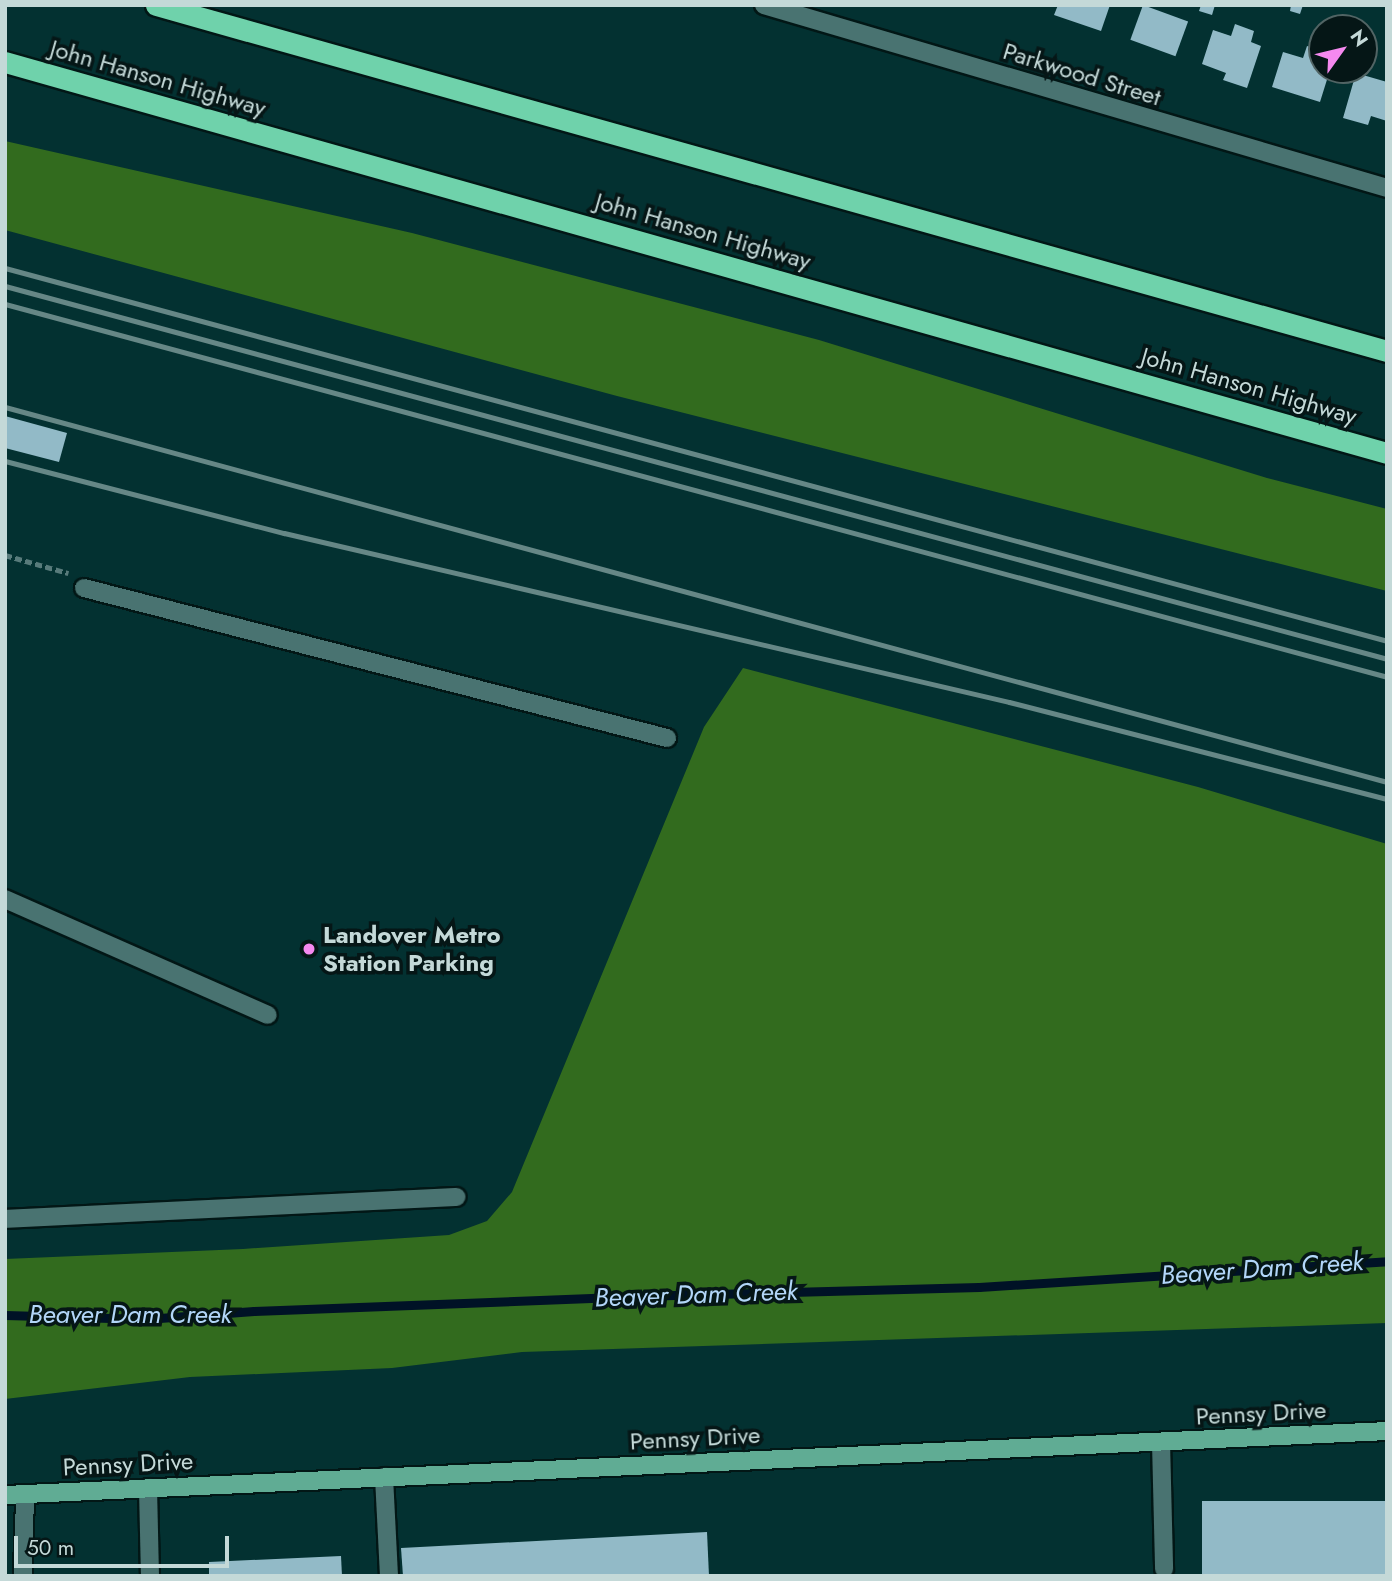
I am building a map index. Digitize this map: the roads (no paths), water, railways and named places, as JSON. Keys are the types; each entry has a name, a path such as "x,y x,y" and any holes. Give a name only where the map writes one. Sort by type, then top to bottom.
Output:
{"highway":[{"path":"156,5 1387,351"},
{"name":"John Hanson Highway","path":"5,62 1387,453"}],"main road":[{"name":"Pennsy Drive","path":"5,1494 1387,1432"}],"street":[{"name":"Parkwood Street","path":"764,5 1387,188"},
{"path":"78,581 667,738"},
{"path":"5,899 268,1015"},
{"path":"5,1219 456,1197"},
{"path":"1161,1442 1164,1569"},
{"path":"384,1477 388,1576"},
{"path":"148,1488 150,1576"},
{"path":"23,1576 25,1494"}],"waterway":[{"name":"Beaver Dam Creek","path":"5,1315 146,1319 254,1311 636,1296 979,1287 1387,1261"}],"railway":[{"path":"5,268 1387,641"},
{"path":"5,286 1387,659"},
{"path":"5,304 1387,677"},
{"path":"5,407 1387,782"},
{"path":"5,461 284,533 1009,702 1387,799"}],"place":[{"name":"Landover Metro Station Parking","path":"309,949"}]}
